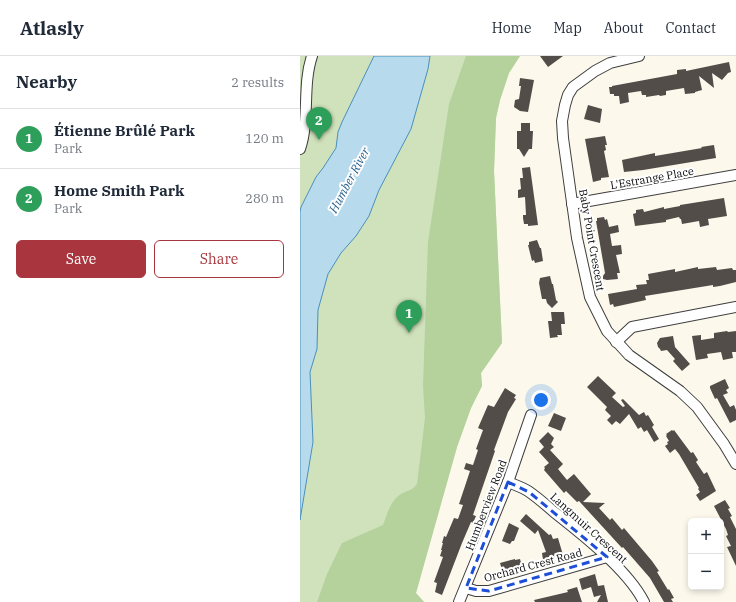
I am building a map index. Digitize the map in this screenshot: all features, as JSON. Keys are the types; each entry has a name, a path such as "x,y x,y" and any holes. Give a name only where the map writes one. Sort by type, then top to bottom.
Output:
{"street":[{"path":"300,149 304,131 307,81 312,56"},
{"name":"Baby Point Crescent","path":"639,56 604,65 573,87 568,95 565,105 562,120 563,138 577,238 590,297 607,332 629,355 680,391 697,407 724,444 736,464"},
{"name":"L'Estrange Place","path":"572,204 736,175"},
{"path":"616,342 632,327 736,307"},
{"name":"Humberview Road","path":"459,602 508,482 531,415"},
{"name":"Langmuir Crescent","path":"508,482 529,492 564,519 607,557 628,579 644,602"},
{"name":"Orchard Crest Road","path":"466,588 476,591 489,591 607,557"}],"highlighted area":[{"path":"508,482 529,492 607,557 489,591 466,588"}],"green space":[{"path":"300,56 374,56 342,122 338,132 336,148 316,177 300,212"},
{"path":"430,56 520,56 509,73 496,118 494,171 502,343 481,373 482,386 471,408 457,447 416,593 424,602 300,602 300,520 313,442 310,372 312,361 316,355 318,310 328,274 341,253 356,236 369,216 379,190 411,129 428,69"},
{"path":"466,56 520,56 509,73 496,118 494,171 502,343 481,373 482,386 471,408 457,447 416,593 424,602 317,602 327,574 342,543 383,525 389,508 394,500 401,494 412,489 417,484 425,418 423,386 428,242 449,104"}],"water":[{"name":"Humber River","path":"374,56 430,56 428,69 411,129 379,190 369,216 356,236 341,253 328,274 318,310 317,349 310,372 313,442 300,520 300,212 316,177 336,148 338,132 342,122"}],"building":[{"path":"540,56 563,56 548,67"},
{"path":"729,62 731,72 728,73 722,80 712,73 714,88 699,76 702,90 695,93 685,94 684,88 666,91 666,95 646,97 646,95 642,95 641,91 628,93 629,102 620,104 619,96 610,94 609,87 612,86 677,74 677,70 686,69 686,71"},
{"path":"520,78 534,80 528,112 520,111 514,107 515,100 519,99 521,86 519,86"},
{"path":"588,105 602,109 600,123 584,119"},
{"path":"521,123 530,123 530,131 533,131 532,149 529,149 524,157 519,149 517,149 517,131 521,131"},
{"path":"605,136 607,145 605,145 606,150 604,151 609,177 601,178 601,180 593,182 585,139"},
{"path":"714,145 716,158 624,172 622,160 655,153 655,156"},
{"path":"530,167 538,225 528,226 528,224 524,224 523,218 523,215 526,215 525,197 518,198 518,190 521,189 520,178 523,178 522,168"},
{"path":"724,198 727,216 708,219 709,225 700,227 699,221 682,224 679,217 666,220 666,222 635,226 633,214 636,213 636,210 643,209 644,212 664,207 664,209"},
{"path":"604,217 605,220 607,219 609,227 618,225 619,232 610,234 612,246 621,245 622,254 616,255 620,273 617,273 618,279 603,279 605,273 596,221 597,218"},
{"path":"537,240 541,248 543,261 535,263 534,260 532,261 528,245 529,242"},
{"path":"698,267 698,269 716,267 717,270 732,268 733,270 736,270 736,282 720,286 713,287 713,285 645,296 646,300 614,307 613,304 610,305 608,294 637,289 636,285 647,284 646,280 649,280 648,274 675,269 675,272"},
{"path":"550,276 556,300 558,302 552,308 547,303 546,299 542,299 539,283 540,278"},
{"path":"551,312 564,312 565,324 561,324 562,335 557,335 558,337 550,338 548,321 552,321"},
{"path":"736,331 736,352 732,352 733,358 723,360 721,352 707,354 708,358 696,360 692,336 701,335 701,340 714,338 714,333"},
{"path":"673,336 675,347 690,364 682,371 673,361 675,359 667,350 661,351 658,347 657,343 660,338"},
{"path":"598,376 616,393 612,397 623,407 625,406 621,400 623,399 639,415 644,412 646,416 648,415 654,425 652,427 659,439 654,442 647,430 644,432 641,427 638,429 629,414 620,424 616,421 612,425 607,420 611,416 605,410 607,407 587,387"},
{"path":"725,379 729,388 726,390 728,393 723,395 730,407 734,405 736,410 736,420 730,423 710,388 710,386"},
{"path":"505,388 516,395 514,398 516,399 508,412 494,450 495,451 473,515 476,516 473,523 471,522 442,595 435,592 437,583 434,582 443,557 440,556 444,536 446,537 454,518 458,519 463,505 459,504 470,471 464,469 466,463 473,465 478,450 476,449 483,430 478,428 488,405 494,407"},
{"path":"554,413 566,418 561,431 548,426"},
{"path":"674,430 691,453 693,452 698,460 696,462 704,474 707,472 716,491 700,501 696,495 700,492 698,489 699,488 679,454 675,449 670,453 665,446 669,441 666,434"},
{"path":"548,432 554,438 551,444 554,447 550,450 563,464 558,469 567,480 574,474 591,494 583,502 605,503 599,508 610,520 612,518 622,530 624,528 652,561 659,571 657,572 674,598 671,599 673,602 664,602 650,578 623,547 622,548 579,501 577,502 566,491 564,493 544,470 544,467 549,463 539,452 544,447 539,441"},
{"path":"725,500 730,508 728,509 732,516 730,517 736,529 736,566 727,547 731,546 726,536 728,535 724,525 724,518 720,518 714,506"},
{"path":"526,514 549,535 551,534 553,539 558,538 563,555 543,560 542,553 546,552 538,530 535,534 520,521"},
{"path":"509,523 519,528 514,541 510,544 502,541"},
{"path":"520,559 522,566 503,573 500,563"},
{"path":"595,574 598,586 604,585 608,602 597,602 601,595 594,597 591,587 582,590 579,579"},
{"path":"577,587 582,602 535,602 534,600 568,592 567,590"}],"place":[{"name":"Home Smith Park","path":"319,140"},
{"name":"Étienne Brûlé Park","path":"409,333"}]}
